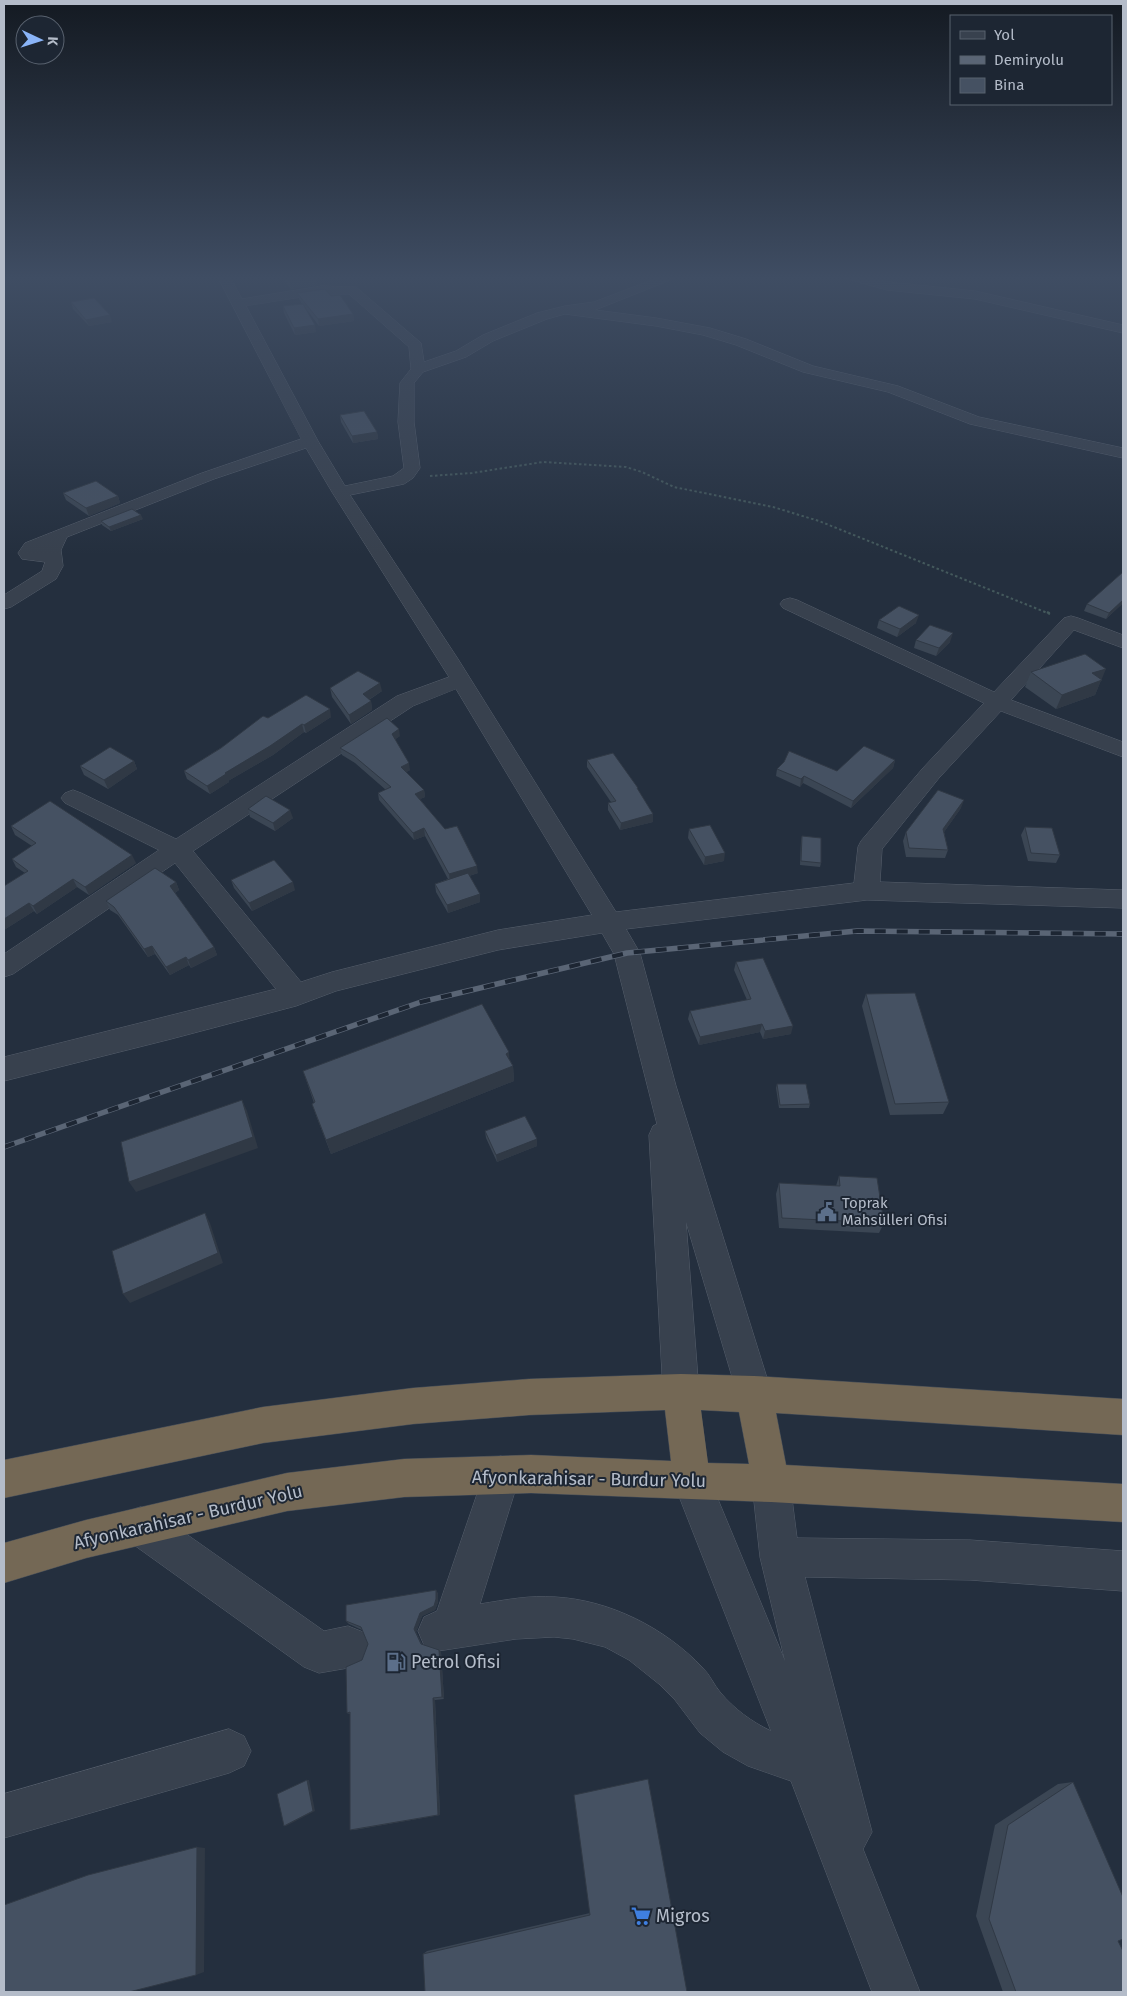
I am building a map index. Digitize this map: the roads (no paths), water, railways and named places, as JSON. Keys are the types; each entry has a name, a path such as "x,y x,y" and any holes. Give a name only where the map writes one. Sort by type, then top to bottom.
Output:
{"highway":[{"path":"681,1392 692,1482"},
{"path":"4,1479 272,1424 413,1406 529,1397 681,1392 754,1394 1123,1417"},
{"path":"754,1394 771,1483"},
{"name":"Afyonkarahisar - Burdur Yolu","path":"4,1563 86,1539 287,1492 404,1478 531,1474 692,1482 771,1483 1123,1503"}],"street":[{"path":"272,368 310,441 340,492 461,680 558,836 627,953 661,1086 754,1394"},
{"path":"806,368 893,389 974,421 1123,453"},
{"path":"340,492 398,480 407,476 412,468 406,422 407,383 418,369"},
{"path":"54,558 32,557 27,553 31,547 60,534 208,476 310,441"},
{"path":"4,602 49,575 53,569 54,558 52,550 60,534"},
{"path":"790,604 998,702 1123,750"},
{"path":"867,891 867,867 870,847 931,773 1071,622 1123,642"},
{"path":"4,968 178,850 405,702 461,680"},
{"path":"73,798 178,850 241,925 296,995"},
{"path":"4,1069 296,995 332,982 498,940 609,922 867,891 1123,899"},
{"path":"661,1086 681,1392"},
{"path":"501,1475 445,1630 527,1618 555,1617 584,1621 612,1630 639,1643 664,1661 688,1683 706,1708 727,1729 752,1746 778,1757 806,1763"},
{"path":"692,1482 896,1992"},
{"path":"771,1483 780,1557 874,1933"},
{"path":"141,1526 319,1652 348,1647"},
{"path":"780,1557 970,1560 1123,1571"},
{"path":"4,1816 229,1751"}],"railway":[{"path":"4,1147 421,1002 627,953 857,931 1123,934"}],"place":[{"name":"Toprak Mahsülleri Ofisi","path":"827,1212"},
{"name":"Petrol Ofisi","path":"396,1662"},
{"name":"Migros","path":"641,1916"}]}
